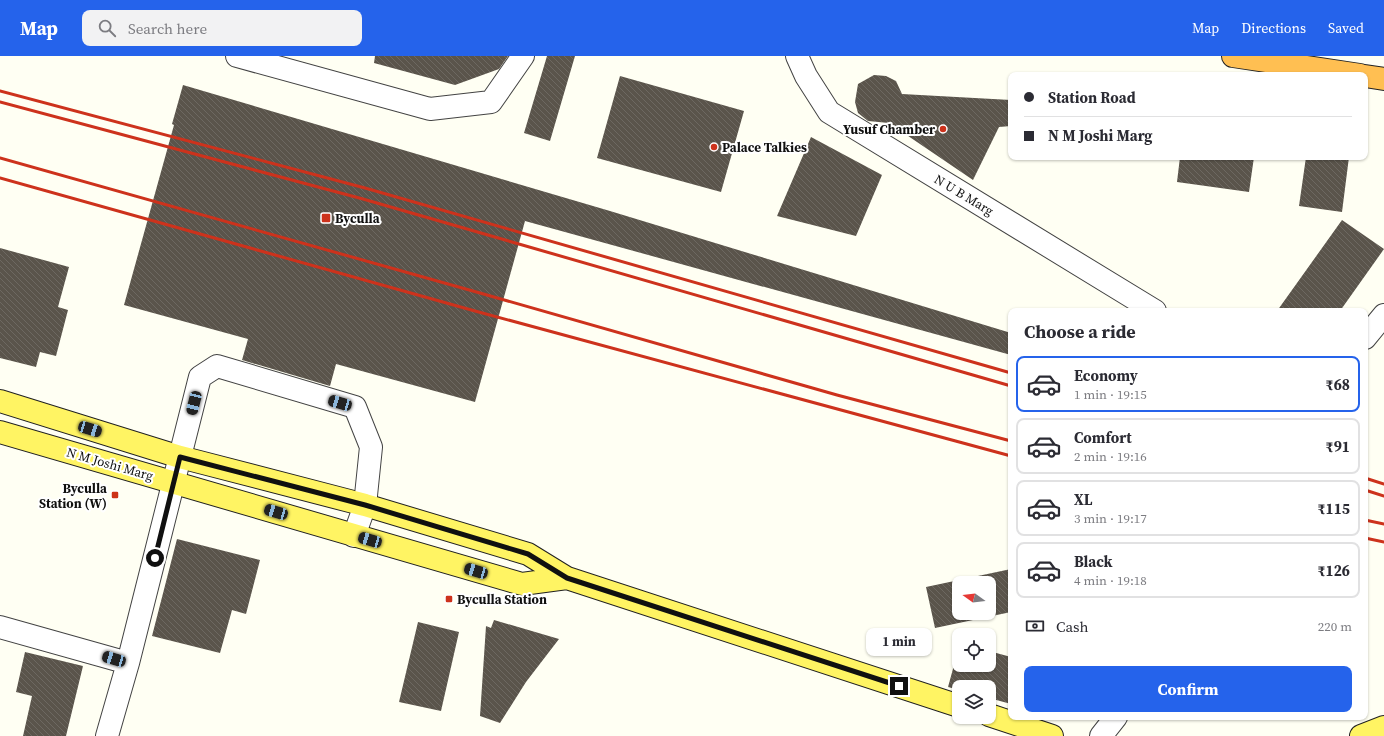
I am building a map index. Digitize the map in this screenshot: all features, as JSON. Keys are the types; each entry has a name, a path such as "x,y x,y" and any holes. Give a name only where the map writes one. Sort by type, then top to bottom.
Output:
{"highway":[{"path":"1233,56 1340,72"},
{"path":"1368,77 1384,80"}],"main road":[{"name":"N M Joshi Marg","path":"0,402 180,457 365,505 528,554 567,578 952,704"},
{"name":"N M Joshi Marg","path":"0,432 522,584 567,578"},
{"path":"996,717 1052,736"},
{"path":"1361,736 1384,727"}],"street":[{"path":"237,56 430,109 491,102 522,56"},
{"name":"N U B Marg","path":"797,56 806,76 829,112 1150,308"},
{"path":"1368,334 1384,315"},
{"path":"107,736 128,663 200,376 217,366 355,407 371,447 365,505 354,536"},
{"path":"0,627 128,663"},
{"path":"1101,736 1114,720"}],"building":[{"path":"375,56 508,56 499,69 455,85 374,63"},
{"path":"547,56 575,56 550,141 524,133"},
{"name":"Yusuf Chamber","path":"874,75 886,76 896,81 902,94 1008,100 1008,126 999,127 973,180 889,123 868,121 858,113 855,102 858,84"},
{"path":"620,76 744,111 721,192 597,158"},
{"path":"183,85 610,211 1008,332 1008,354 525,221 475,402 336,364 330,386 242,360 248,339 124,305 174,125 172,124"},
{"path":"811,137 882,175 856,236 777,216"},
{"path":"1180,160 1254,160 1249,192 1177,182"},
{"path":"1306,160 1349,160 1342,212 1299,206"},
{"path":"1342,220 1384,249 1342,308 1279,308"},
{"path":"0,248 69,267 58,307 68,310 56,356 40,352 36,367 0,358"},
{"path":"177,539 260,560 246,614 232,610 220,653 152,636"},
{"path":"1008,570 1008,613 996,615 996,576 978,576"},
{"path":"952,581 952,620 973,620 935,628 926,587"},
{"path":"494,620 559,639 526,682 500,723 480,716 486,626 491,628"},
{"path":"418,622 459,632 441,711 399,702"},
{"path":"25,652 83,666 66,736 23,736 32,696 16,692"},
{"path":"996,653 1008,656 1008,703 996,700 996,680 952,680 952,688 948,687 952,672 996,672"}],"railway":[{"path":"0,91 365,188 1008,372"},
{"path":"0,102 363,199 1008,385"},
{"path":"0,158 837,395 1008,440"},
{"path":"0,178 475,311 1008,455"},
{"path":"1368,479 1384,484"},
{"path":"1368,491 1384,496"},
{"path":"1368,521 1384,524"},
{"path":"1368,539 1384,542"}],"place":[{"name":"Yusuf Chamber","path":"943,129"},
{"name":"Palace Talkies","path":"714,147"},
{"name":"Byculla","path":"326,218"},
{"name":"Byculla Station (W)","path":"115,495"},
{"name":"Byculla Station","path":"449,599"}],"route":[{"path":"155,558 180,457 365,505 528,554 567,578 899,686"}]}
